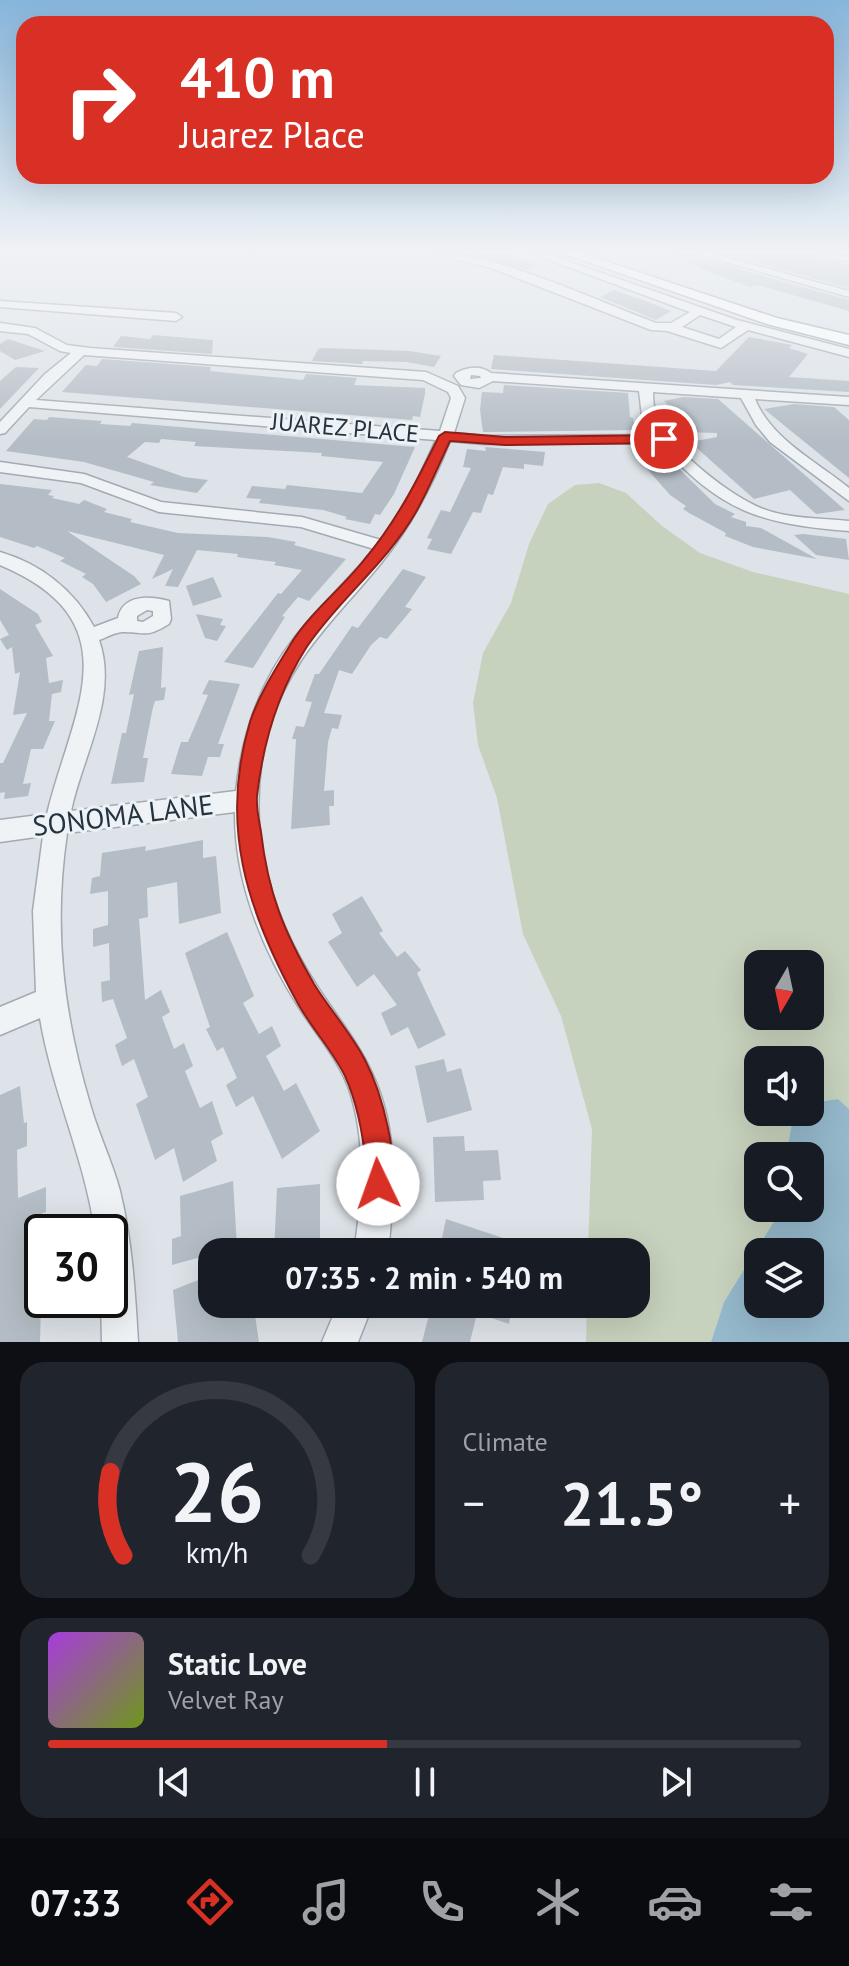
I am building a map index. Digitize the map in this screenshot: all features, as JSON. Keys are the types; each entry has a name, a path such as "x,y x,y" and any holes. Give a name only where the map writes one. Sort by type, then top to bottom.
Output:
{"main road":[{"path":"756,317 845,347"},
{"path":"758,317 772,322 849,331"}],"street":[{"path":"171,317 176,317"},
{"path":"639,317 655,327 671,328 721,344 746,326"},
{"path":"671,328 690,317"},
{"path":"717,317 746,326 772,322"},
{"path":"696,336 721,318"},
{"path":"0,327 42,334 64,348 81,351 426,376 453,389 458,398 425,485 385,547 301,642 286,666 260,723 246,800 255,878 274,933 306,995 356,1069 369,1110 379,1159 373,1238"},
{"path":"826,365 845,347"},
{"path":"0,430 81,351"},
{"path":"488,377 849,401"},
{"path":"646,388 647,413 664,439 717,488 744,507 794,520 849,526"},
{"path":"746,394 764,427 849,496"},
{"name":"JUAREZ PLACE","path":"26,403 505,441 664,439"},
{"path":"0,467 74,476 176,510 302,522 385,547"},
{"path":"0,558 44,579 63,596 84,625 95,672 93,699 58,822 48,886 52,999 75,1108 103,1189 112,1231 120,1342"},
{"path":"88,637 126,622"},
{"name":"SONOMA LANE","path":"0,831 246,800"},
{"path":"0,1021 52,999"},
{"path":"340,1342 350,1318"}],"green space":[{"path":"599,483 626,493 662,526 700,553 753,572 849,594 849,1109 838,1099 824,1101 824,1046 744,1046 744,1126 791,1126 789,1142 744,1142 744,1222 775,1222 765,1238 744,1238 744,1270 724,1302 711,1342 586,1342 587,1318 650,1318 650,1238 588,1238 592,1129 561,1016 523,934 497,798 478,745 473,703 483,653 511,603 529,544 548,504 575,485"}],"water":[{"path":"838,1099 849,1109 849,1342 711,1342 724,1302 744,1270 744,1318 824,1318 824,1238 764,1238 774,1222 824,1222 824,1142 789,1142 791,1126 824,1126 824,1101"}],"building":[{"path":"153,335 213,340 212,354 113,347 121,336 150,339"},
{"path":"749,337 792,345 789,348 808,354 789,377 849,381 849,392 491,369 494,355 716,371"},
{"path":"8,339 45,351 15,360 0,351 0,344"},
{"path":"318,349 410,351 441,356 434,367 406,362 363,361 362,364 312,361"},
{"path":"102,359 211,367 210,371 303,380 306,374 357,378 354,385 425,388 425,394 420,417 413,416 412,420 62,392 86,365 97,366"},
{"path":"16,367 39,368 0,409 0,381"},
{"path":"504,385 628,393 630,417 633,418 635,430 483,432 480,410 482,392 503,393"},
{"path":"684,397 718,399 845,510 816,514 790,490 754,499 690,442 717,437 717,433 682,432 673,423 679,422 668,412 673,410 664,401"},
{"path":"794,404 834,407 849,420 849,478 764,409"},
{"path":"49,417 102,421 100,424 130,426 132,423 415,447 394,494 370,524 323,510 259,503 261,499 246,498 252,486 285,489 287,485 362,493 383,462 321,456 322,453 194,446 196,442 161,439 159,443 145,442 127,457 184,477 208,480 197,493 150,485 154,482 84,462 6,451 34,419 47,420"},
{"path":"485,447 545,452 543,466 524,464 524,469 503,467 493,495 488,494 481,513 473,512 451,554 427,549 432,539 427,538 441,510 450,512 471,468 463,467 467,449 486,451"},
{"path":"654,450 662,452 715,504 735,514 731,517 746,522 746,526 761,528 817,559 753,547 725,536 726,533 683,509 686,506 670,495 634,454"},
{"path":"0,484 52,490 48,495 54,496 52,498 79,504 84,500 107,509 104,512 132,519 130,522 178,533 268,537 296,542 294,545 346,559 309,601 298,597 282,616 285,617 253,668 224,662 278,593 281,594 302,570 274,565 276,562 237,557 238,554 197,550 178,587 165,586 173,569 152,579 164,555 67,531 134,576 141,584 106,602 93,584 82,577 86,574 60,561 65,558 37,546 34,548 0,537"},
{"path":"794,535 846,539 849,560 816,555"},
{"path":"403,569 426,577 405,607 412,609 387,639 380,637 371,645 352,674 339,670 324,713 342,715 338,729 332,728 328,742 324,791 334,790 334,806 329,806 330,825 291,829 296,739 292,739 296,726 304,727 312,702 305,701 315,674 319,674 352,626 358,628"},
{"path":"213,577 222,597 193,606 186,586"},
{"path":"0,589 38,614 42,622 35,625 53,656 46,658 49,683 63,680 61,692 52,694 49,721 55,721 43,749 31,749 23,784 31,783 28,796 4,799 5,792 0,793 0,763 3,763 27,713 13,715 20,672 15,674 12,647 7,650 0,639 9,635 0,620"},
{"path":"196,614 223,619 220,625 226,626 217,641 205,638"},
{"path":"163,647 161,688 166,687 164,700 155,701 153,707 143,758 148,758 144,782 111,784 122,733 126,733 134,694 129,695 139,651"},
{"path":"209,680 240,684 218,744 224,744 220,757 208,757 202,776 171,774 181,742 188,742 208,695 202,694"},
{"path":"203,840 203,858 216,856 221,913 179,924 177,882 147,888 148,917 139,919 145,1000 161,990 170,1012 162,1017 174,1049 184,1043 193,1066 185,1071 200,1108 212,1101 223,1134 211,1141 217,1161 183,1182 174,1148 155,1160 136,1104 148,1097 134,1059 122,1066 115,1045 127,1038 113,999 102,1002 101,982 110,980 109,943 93,947 93,929 108,925 108,891 90,894 92,878 100,876 102,853 146,846 145,851"},
{"path":"362,896 383,931 379,933 397,957 405,951 421,970 417,973 446,1035 418,1049 408,1027 391,1036 381,1013 397,1005 374,974 357,987 328,942 342,933 332,914"},
{"path":"227,932 254,996 243,1003 259,1034 272,1026 281,1046 266,1056 284,1091 296,1083 320,1131 282,1159 253,1096 236,1107 226,1085 237,1078 223,1047 217,1051 206,1029 210,1027 185,953"},
{"path":"444,1059 447,1072 461,1068 472,1110 427,1123 415,1066"},
{"path":"20,1086 24,1123 27,1122 27,1146 17,1150 18,1198 46,1187 46,1212 24,1214 24,1318 41,1318 40,1342 0,1342 0,1095"},
{"path":"464,1136 465,1151 498,1150 501,1180 483,1181 484,1200 435,1202 433,1137"},
{"path":"233,1181 236,1238 198,1238 198,1258 172,1265 172,1239 181,1236 180,1196"},
{"path":"320,1184 320,1238 275,1238 277,1188"},
{"path":"446,1219 503,1238 442,1238"},
{"path":"198,1280 198,1318 255,1318 259,1342 178,1342 173,1290"},
{"path":"428,1318 476,1318 470,1342 422,1342"},
{"path":"492,1318 510,1318 509,1324"}],"route":[{"path":"378,1184 379,1159 369,1110 356,1069 306,995 274,933 255,878 246,800 260,723 272,692 301,642 385,547 409,512 425,485 445,436 505,441 664,439"}]}
